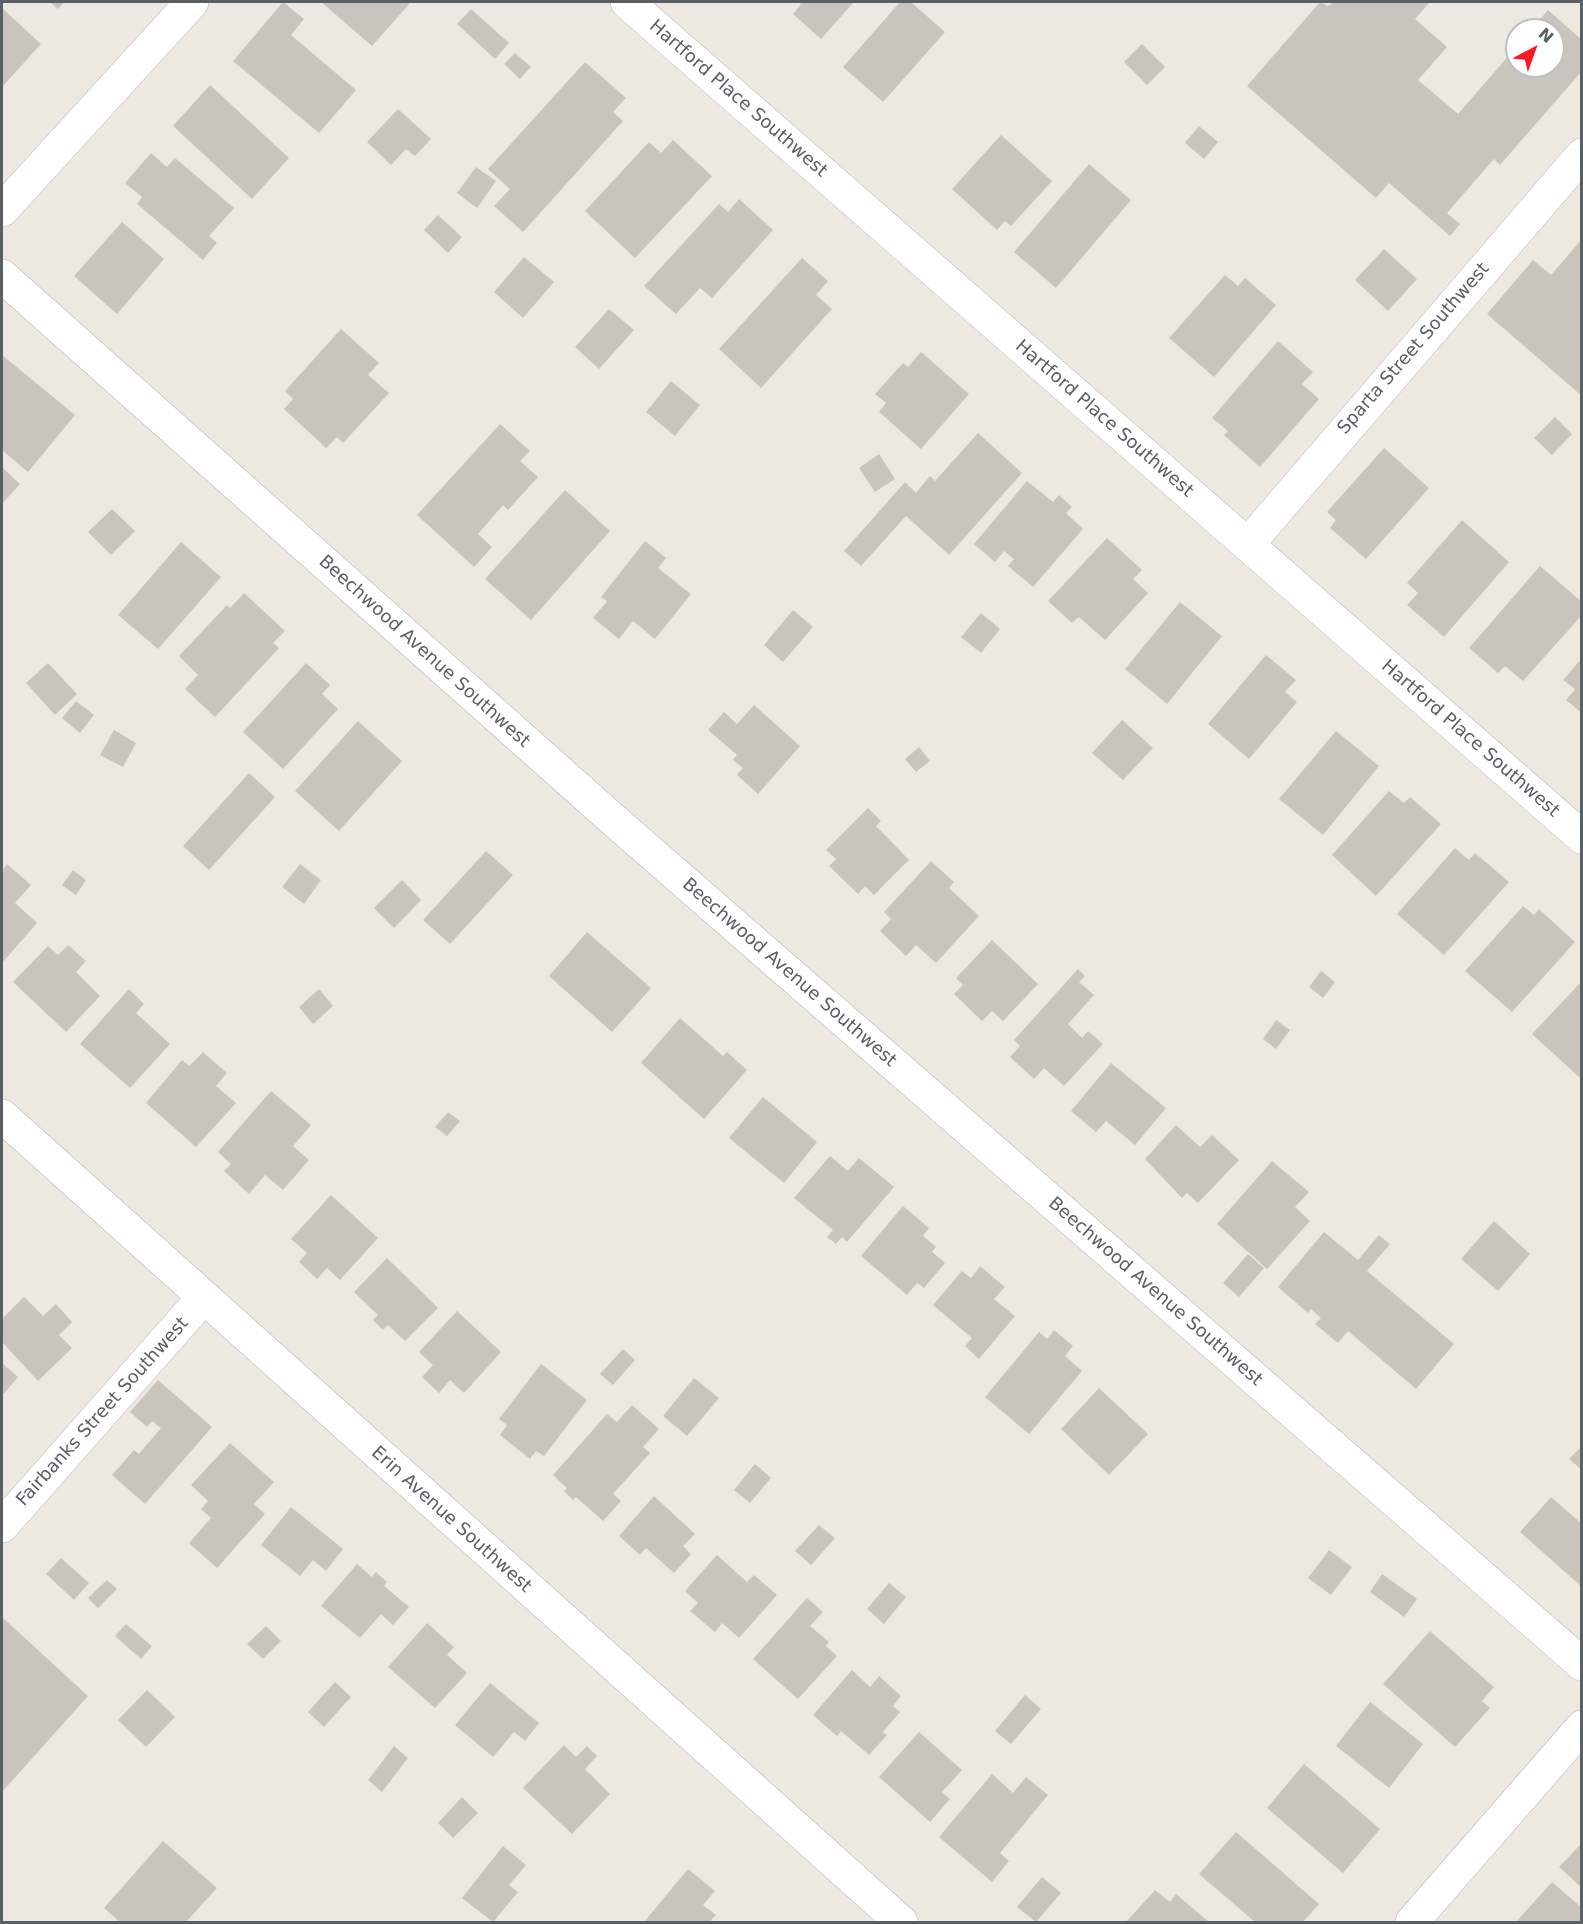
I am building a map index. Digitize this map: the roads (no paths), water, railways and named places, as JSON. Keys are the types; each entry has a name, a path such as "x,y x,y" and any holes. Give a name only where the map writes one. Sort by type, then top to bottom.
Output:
{"street":[{"path":"2,210 192,2"},
{"name":"Hartford Place Southwest","path":"627,2 1581,837"},
{"name":"Sparta Street Southwest","path":"1248,544 1581,154"},
{"name":"Beechwood Avenue Southwest","path":"2,276 617,823 1581,1664"},
{"name":"Erin Avenue Southwest","path":"2,1116 901,1923"},
{"name":"Fairbanks Street Southwest","path":"2,1526 203,1298"},
{"path":"1412,1923 1581,1727"}]}
